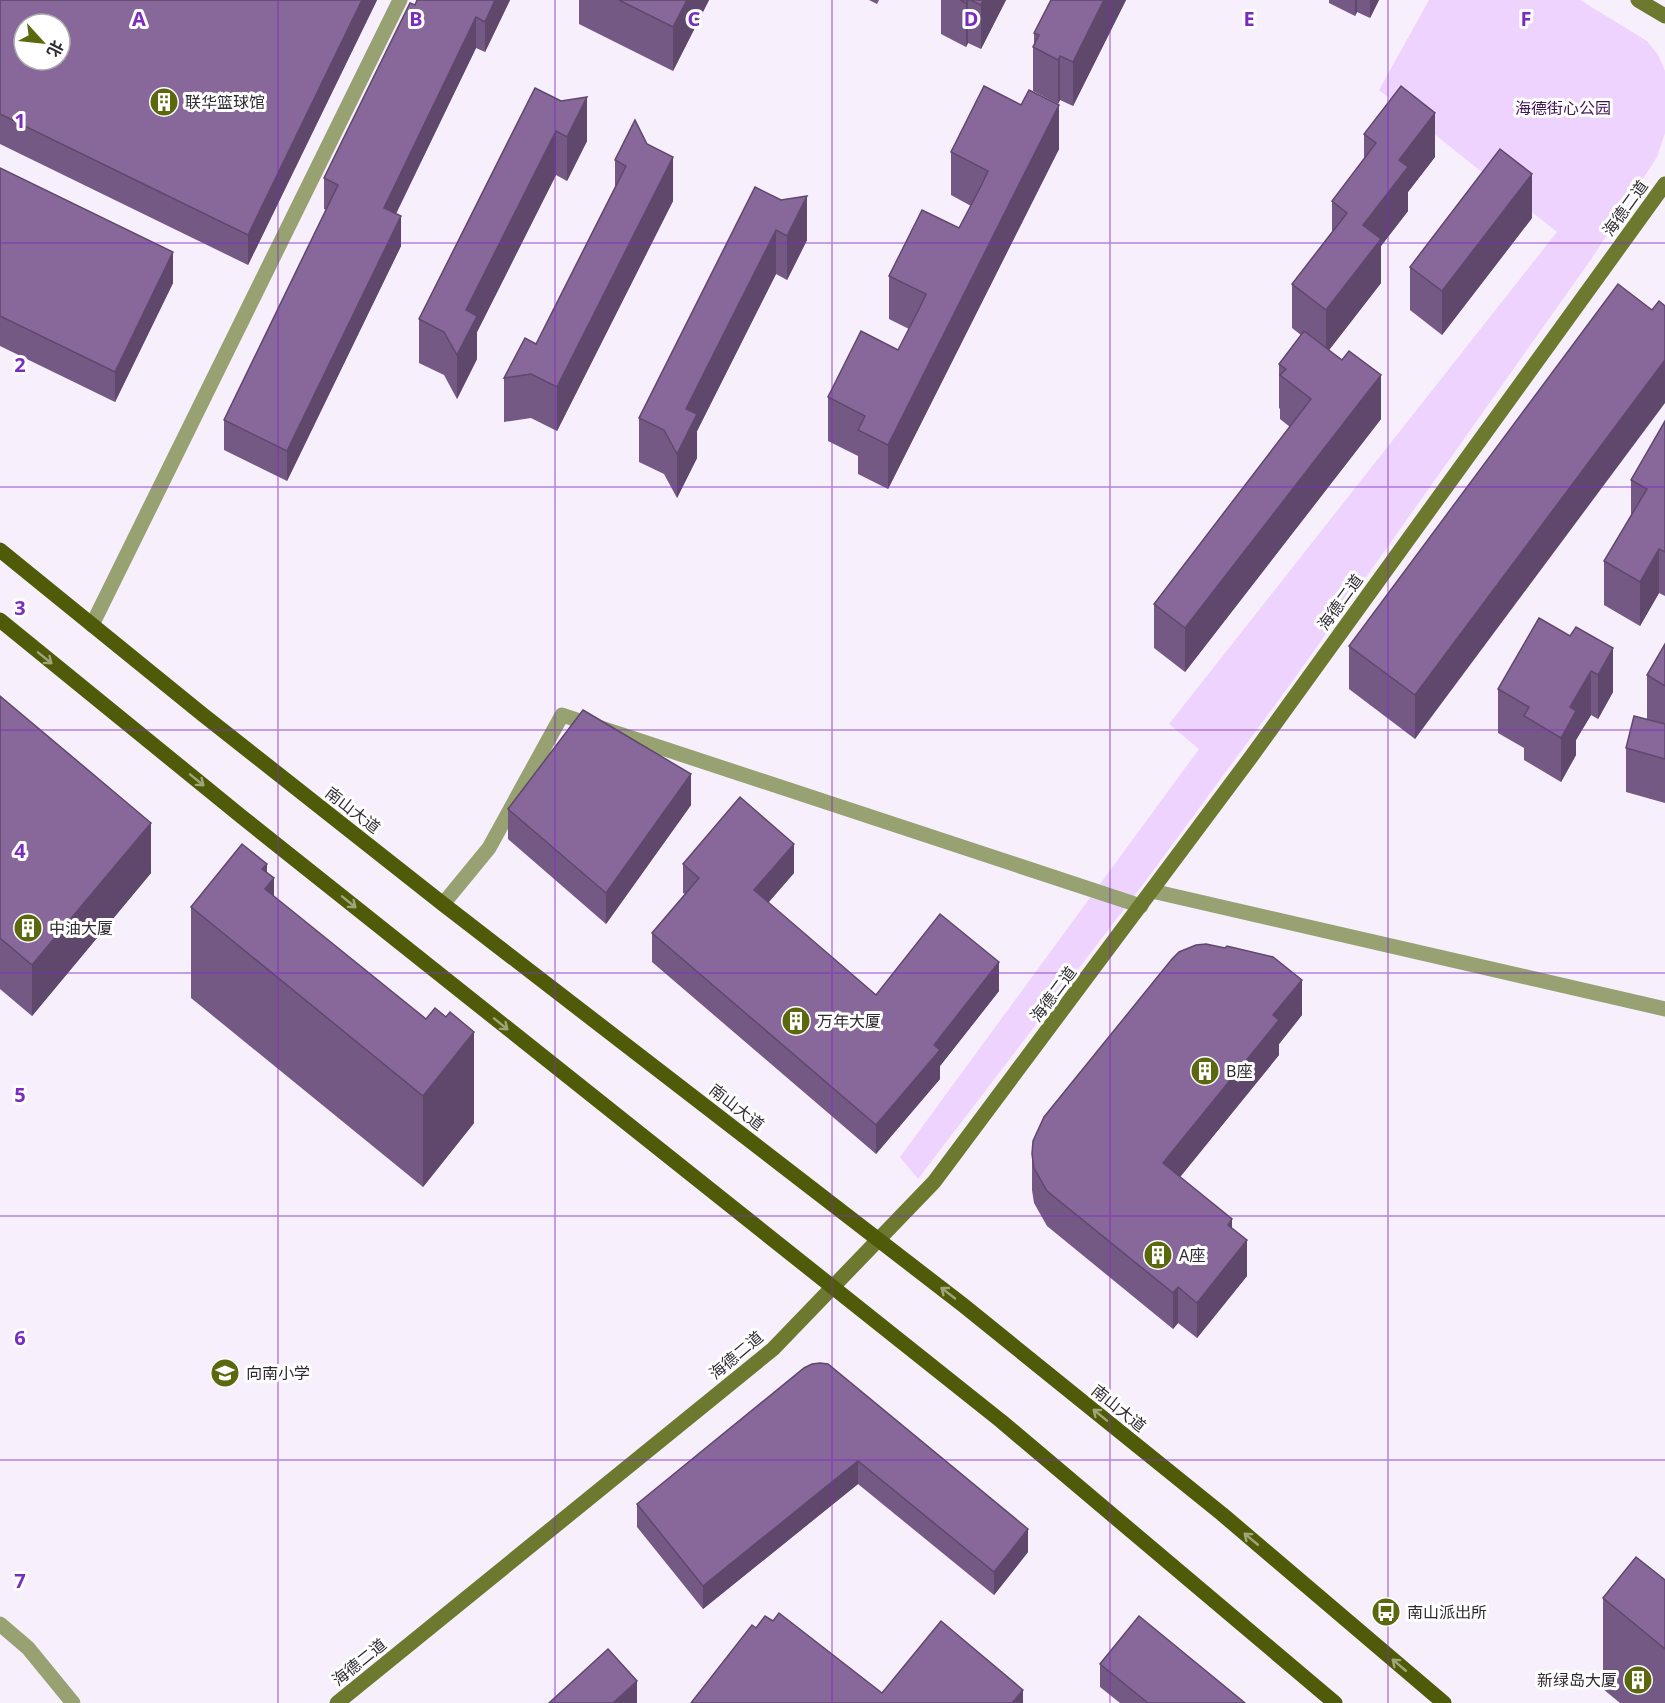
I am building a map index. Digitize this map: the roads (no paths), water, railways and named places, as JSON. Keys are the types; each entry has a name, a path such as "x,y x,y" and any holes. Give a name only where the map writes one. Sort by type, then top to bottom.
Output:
{"main road":[{"name":"南山大道","path":"0,550 202,714 443,904 972,1312 1222,1514 1444,1703"},
{"path":"0,621 251,824 1001,1421 1335,1703"}],"street":[{"path":"92,625 400,0"},
{"path":"1638,0 1665,16"},
{"name":"海德二道","path":"337,1703 773,1349 934,1182 1152,891 1665,184"},
{"path":"443,904 489,848 562,715 1141,906"},
{"path":"1152,891 1665,1009"},
{"path":"0,1624 28,1648 73,1703"}],"place":[{"name":"联华篮球馆","path":"164,102"},
{"name":"中油大厦","path":"28,928"},
{"name":"万年大厦","path":"796,1021"},
{"name":"B座","path":"1205,1071"},
{"name":"A座","path":"1158,1255"},
{"name":"向南小学","path":"225,1373"},
{"name":"南山派出所","path":"1386,1612"},
{"name":"新绿岛大厦","path":"1638,1680"}],"park label":[{"name":"海德街心公园","path":"1563,108"}]}
